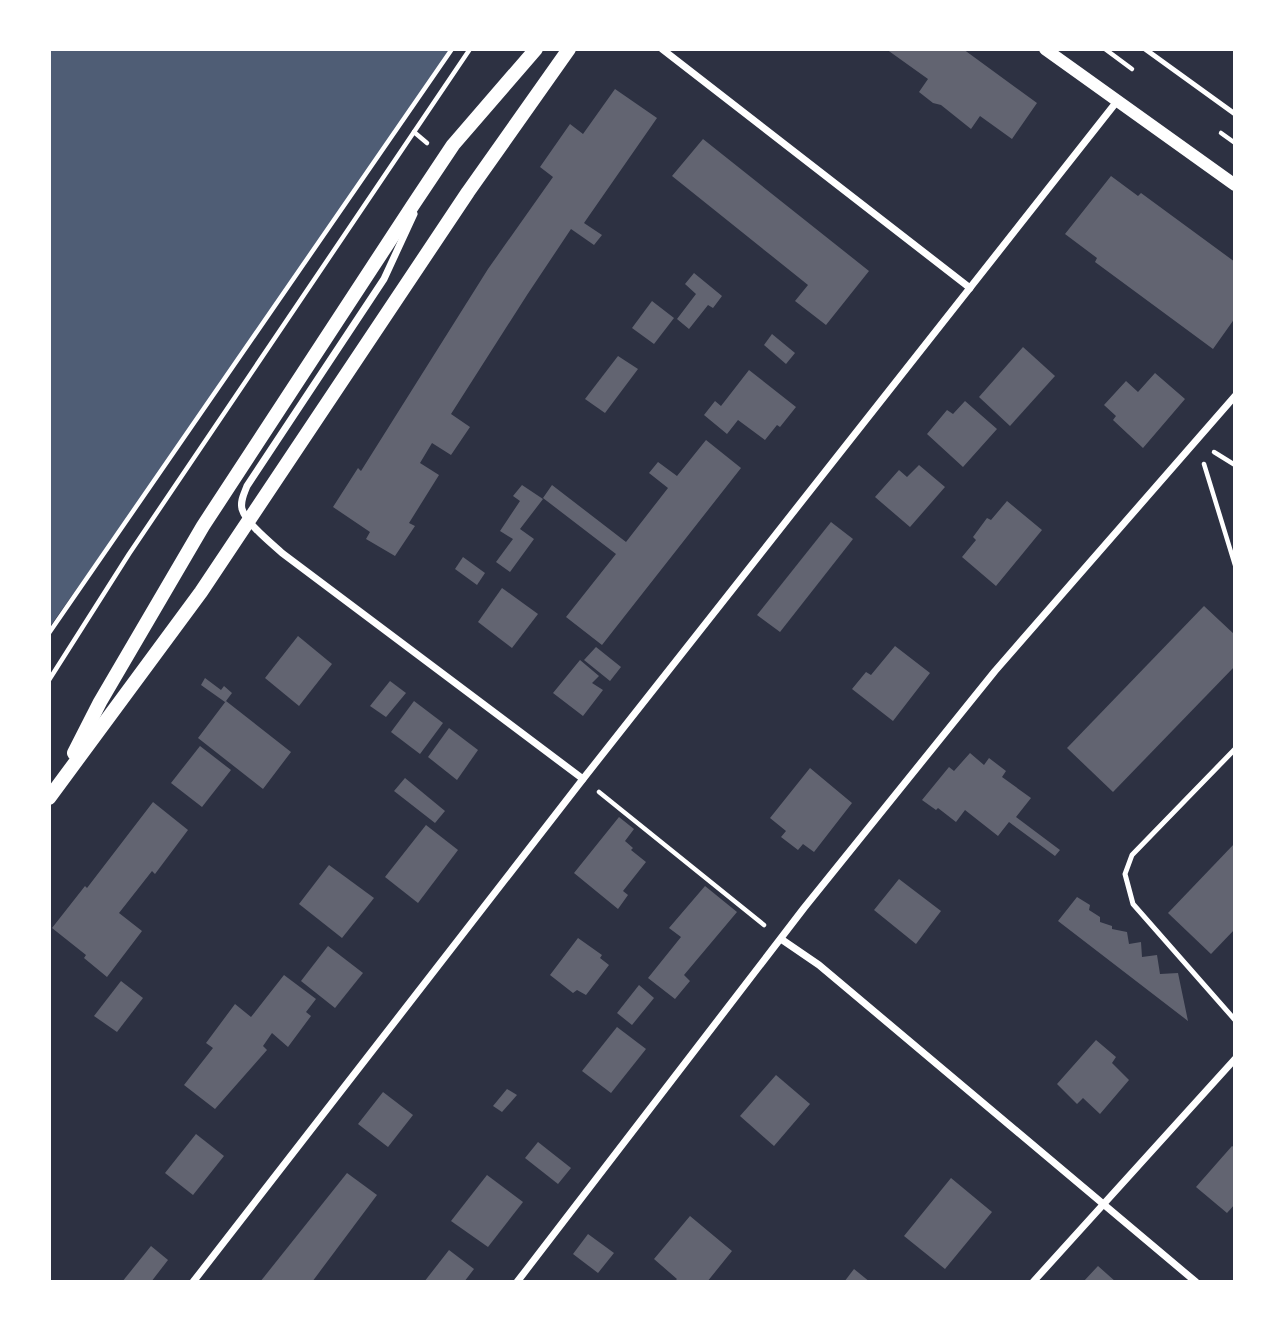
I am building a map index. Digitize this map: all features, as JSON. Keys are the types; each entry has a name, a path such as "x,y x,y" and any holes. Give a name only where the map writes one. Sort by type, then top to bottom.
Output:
{"main road":[{"path":"51,790 203,526 424,188 469,126 536,49"},
{"path":"51,790 187,612 468,192 569,49"}],"street":[{"path":"662,49 970,288"},
{"path":"1045,49 1235,186"},
{"path":"193,1282 583,779 1118,100"},
{"path":"424,188 384,279 247,486 242,498 242,509 265,538 327,588 583,779"},
{"path":"517,1282 781,939 995,671 1235,396"},
{"path":"781,939 819,965 1196,1282"},
{"path":"1033,1282 1235,1059"}],"lane":[{"path":"1145,49 1235,114"},
{"path":"1235,749 1132,855 1125,874 1133,904 1235,1020"}],"path":[{"path":"49,633 452,49"},
{"path":"49,680 129,554 470,49"},
{"path":"1215,495 1235,565"},
{"path":"583,779 781,939"}],"water":[{"path":"49,49 450,49 192,426 49,628"}],"building":[{"path":"886,49 963,49 1037,103 1012,139 980,116 971,129 941,105 933,103 919,92 928,79"},
{"path":"615,89 657,118 584,223 602,235 594,245 571,229 527,295 451,414 470,427 451,455 432,443 420,463 439,475 409,523 415,526 395,556 366,539 370,532 333,507 358,468 361,471 488,269 553,177 540,167 570,124 583,134"},
{"path":"703,139 869,271 826,325 795,301 808,285 672,176"},
{"path":"1111,176 1138,196 1141,193 1235,262 1235,318 1213,349 1095,262 1097,258 1065,234"},
{"path":"694,273 722,296 713,308 708,305 689,329 677,319 696,294 685,284"},
{"path":"652,301 674,318 654,344 632,328"},
{"path":"772,334 795,353 786,364 764,345"},
{"path":"1023,347 1055,376 1010,426 979,397"},
{"path":"618,356 638,369 605,413 585,399"},
{"path":"749,370 796,407 765,440 738,420 727,434 704,415 715,401 721,406"},
{"path":"1155,373 1185,399 1143,448 1113,420 1116,416 1104,405 1126,381 1138,392"},
{"path":"965,401 997,429 963,467 927,434 947,410 953,414"},
{"path":"706,440 741,468 602,645 566,617 616,554 543,498 552,485 626,542 668,488 649,473 658,462 677,476"},
{"path":"919,465 945,487 910,527 875,497 899,470 907,477"},
{"path":"522,485 543,499 520,529 534,539 510,572 496,562 513,539 500,531 520,501 513,496"},
{"path":"1007,501 1042,530 996,586 962,557 976,540 973,537 987,518 991,520"},
{"path":"831,522 853,539 780,632 757,615"},
{"path":"463,557 485,573 477,585 455,569"},
{"path":"502,588 538,614 512,648 478,622"},
{"path":"1204,606 1235,635 1235,666 1113,792 1067,748"},
{"path":"298,636 332,664 299,706 265,678"},
{"path":"895,646 930,673 893,721 852,689 866,672 871,675"},
{"path":"596,647 621,667 610,681 584,660"},
{"path":"580,660 599,676 592,683 603,690 583,716 553,693"},
{"path":"205,678 221,690 224,686 232,693 225,702 201,685"},
{"path":"390,681 406,693 386,717 370,706"},
{"path":"226,701 291,752 263,789 198,738"},
{"path":"414,701 443,723 420,754 391,732"},
{"path":"449,728 478,750 457,780 428,757"},
{"path":"200,746 231,770 202,807 171,783"},
{"path":"970,753 984,765 989,758 1006,771 1002,777 1031,798 1016,817 1060,850 1055,856 1009,822 998,836 965,810 956,822 922,800 949,767 954,771"},
{"path":"810,768 852,803 814,852 803,844 798,850 781,837 786,831 770,818"},
{"path":"405,778 445,811 435,823 394,791"},
{"path":"153,802 188,830 155,874 152,871 119,913 142,931 107,977 84,958 86,955 52,928 85,886 87,888"},
{"path":"619,817 634,829 625,841 633,848 631,850 646,862 623,891 628,895 618,909 574,873"},
{"path":"426,825 458,850 418,903 385,877"},
{"path":"1235,843 1235,929 1211,954 1168,913"},
{"path":"329,865 374,898 342,938 299,904"},
{"path":"899,879 941,911 916,944 874,910"},
{"path":"705,886 737,912 684,975 690,981 675,999 648,978 681,937 669,928"},
{"path":"1077,897 1090,905 1089,910 1100,917 1100,922 1112,926 1112,929 1127,932 1129,944 1141,942 1142,957 1157,955 1160,974 1178,973 1188,1021 1058,921"},
{"path":"578,938 602,955 600,958 609,965 586,995 577,990 573,993 550,975"},
{"path":"328,946 363,973 335,1008 301,981"},
{"path":"284,975 316,999 306,1012 311,1016 288,1047 272,1033 263,1046 267,1050 215,1109 184,1085 213,1048 206,1043 235,1004 251,1017"},
{"path":"121,981 143,998 117,1032 94,1016"},
{"path":"639,985 654,998 632,1025 617,1013"},
{"path":"617,1027 646,1049 611,1093 582,1071"},
{"path":"1096,1040 1116,1057 1112,1063 1129,1080 1100,1114 1083,1098 1077,1104 1057,1084"},
{"path":"776,1075 810,1104 774,1146 740,1116"},
{"path":"507,1089 517,1095 502,1112 493,1106"},
{"path":"383,1092 413,1115 388,1147 358,1124"},
{"path":"196,1134 224,1156 193,1195 165,1173"},
{"path":"538,1142 571,1168 558,1184 525,1158"},
{"path":"1232,1146 1235,1148 1235,1204 1227,1213 1196,1187"},
{"path":"347,1173 377,1195 312,1282 260,1282"},
{"path":"487,1175 523,1202 488,1247 451,1221"},
{"path":"951,1178 992,1212 945,1269 904,1236"},
{"path":"690,1216 732,1251 707,1282 674,1282 677,1279 654,1259"},
{"path":"588,1234 614,1253 598,1273 573,1254"},
{"path":"151,1246 168,1260 151,1282 122,1282"},
{"path":"449,1250 474,1269 464,1282 424,1282"},
{"path":"1098,1266 1116,1282 1083,1282"},
{"path":"854,1269 870,1282 844,1282"}]}
